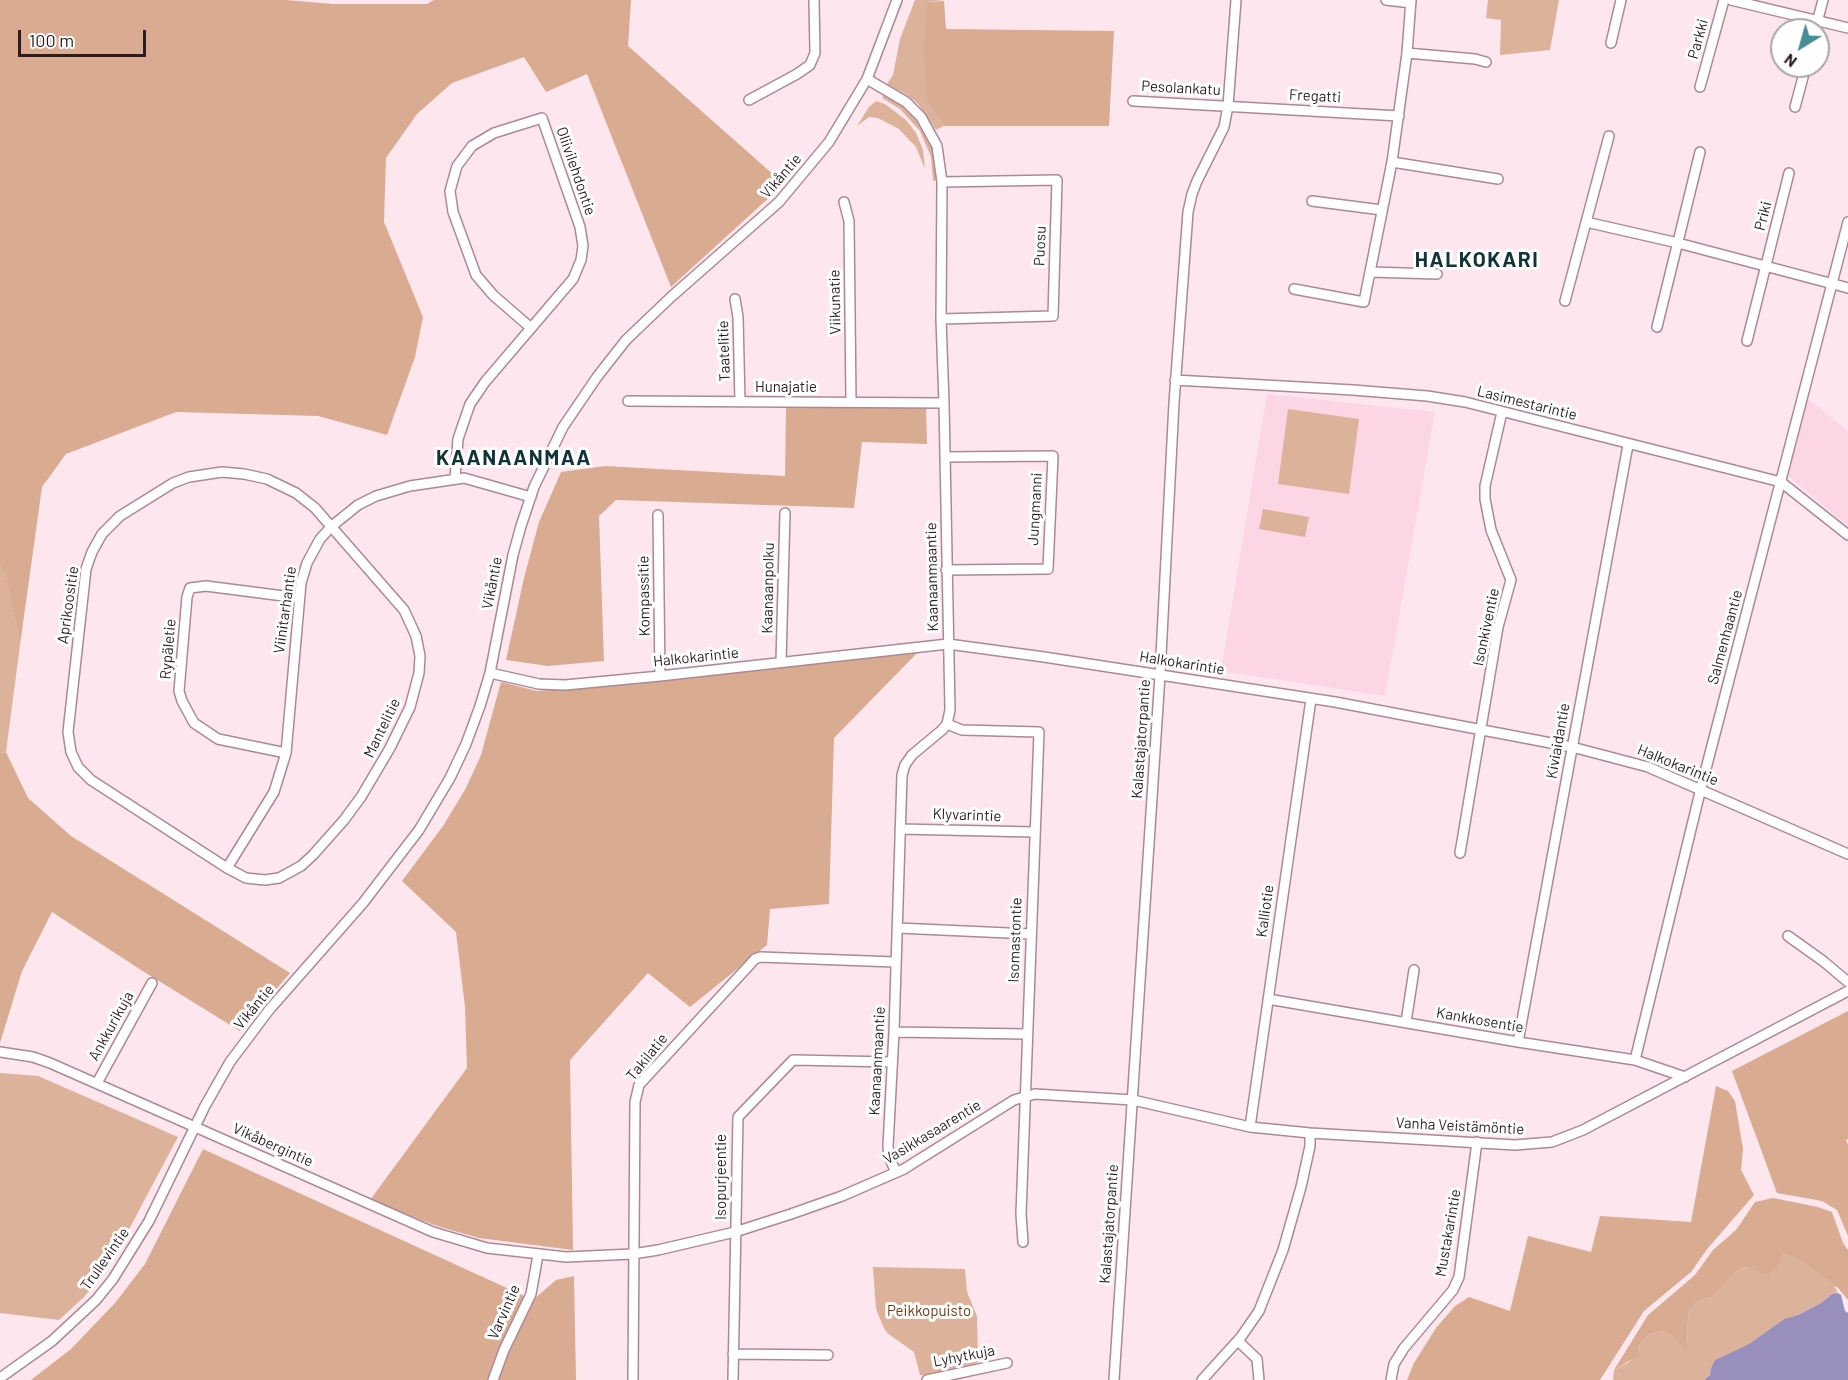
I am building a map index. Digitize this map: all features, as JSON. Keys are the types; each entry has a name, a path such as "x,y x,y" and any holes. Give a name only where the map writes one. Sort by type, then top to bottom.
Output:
{"street":[{"path":"749,100 810,65 815,53 814,0"},
{"path":"867,79 897,0"},
{"name":"Kalastajatorpantie","path":"1114,1380 1160,675 1175,380 1190,203 1197,181 1219,140 1228,106 1236,0"},
{"path":"1294,289 1364,302 1392,162 1407,53 1411,1 1386,0"},
{"path":"1611,43 1621,0"},
{"name":"Parkki","path":"1700,87 1724,0"},
{"path":"1731,0 1809,18"},
{"path":"1818,18 1823,0"},
{"path":"1830,23 1848,28"},
{"path":"1407,53 1486,62"},
{"path":"1795,107 1803,78"},
{"name":"Kaanaanmaantie","path":"867,79 906,102 921,117 937,146 942,182 941,319 945,402 950,710 947,724 912,755 902,775 888,1146 888,1156 896,1172"},
{"name":"Vikåntie","path":"196,1127 230,1062 250,1033 363,903 436,804 466,744 490,673 513,555 531,497 563,427 626,340 671,297 758,223 796,184 844,120 867,79"},
{"name":"Pesolankatu","path":"1133,101 1228,106"},
{"name":"Fregatti","path":"1228,106 1399,116"},
{"name":"Oliivilehdontie","path":"454,478 458,439 470,404 485,382 573,279 581,260 583,246 580,227 542,118 494,133 472,146 457,166 450,191 453,212 476,275 493,295 531,328"},
{"path":"1565,301 1609,136"},
{"path":"1657,327 1700,152"},
{"path":"1392,162 1498,179"},
{"name":"Priki","path":"1747,341 1789,173"},
{"name":"Puosu","path":"941,319 1053,316 1057,180 942,182"},
{"path":"1312,201 1382,210"},
{"name":"Viikunatie","path":"844,202 849,221 851,402"},
{"path":"1586,222 1678,243 1848,288"},
{"name":"Salmenhaantie","path":"1635,1060 1848,222"},
{"path":"1370,272 1437,274"},
{"name":"Taatelitie","path":"735,299 738,317 740,402"},
{"name":"Lasimestarintie","path":"1175,380 1427,396 1465,402 1781,482 1848,535"},
{"name":"Hunajatie","path":"628,401 945,402"},
{"name":"Isonkiventie","path":"1460,853 1498,627 1512,580 1491,530 1485,498 1485,486 1502,412"},
{"name":"Kiviaidantie","path":"1518,1042 1628,445"},
{"name":"Jungmanni","path":"945,458 1053,456 1048,569 946,570"},
{"name":"Aprikoositie","path":"227,868 91,780 78,767 71,752 68,732 86,569 102,534 120,516 173,483 189,477 222,472 267,479 296,493 332,526"},
{"name":"Viinitarhantie","path":"227,868 274,792 286,753 302,583 312,552 332,526 376,495 454,478 473,479 531,497"},
{"name":"Kaanaanpolku","path":"782,662 785,513"},
{"name":"Kompassitie","path":"658,515 660,676"},
{"name":"Mantelitie","path":"227,868 246,878 265,880 279,878 313,855 361,797 390,748 416,690 420,657 417,636 412,623 398,603 332,526"},
{"name":"Rypäletie","path":"286,753 219,739 194,723 179,691 187,597 190,588 195,586 299,598"},
{"name":"Halkokarintie","path":"490,673 550,685 660,676 948,644 1311,699 1572,747 1648,767 1848,854"},
{"name":"Kalliotie","path":"1250,1127 1311,699"},
{"name":"Isomastontie","path":"947,724 962,730 1039,732 1021,1214 1023,1242"},
{"name":"Klyvarintie","path":"900,829 1034,832"},
{"path":"898,928 1030,934"},
{"path":"1788,936 1848,982"},
{"name":"Takilatie","path":"633,1380 635,1102 639,1085 760,957 895,962"},
{"path":"1406,1022 1414,970"},
{"name":"Ankkurikuja","path":"97,1083 152,983"},
{"name":"Vanha Veistämöntie","path":"1310,1133 1515,1144 1552,1142 1583,1131 1848,991"},
{"name":"Kankkosentie","path":"1268,999 1635,1060 1685,1077"},
{"path":"894,1032 1027,1034"},
{"name":"Vikåbergintie","path":"0,1052 41,1060 97,1083 433,1232 487,1248 538,1255"},
{"name":"Isopurjeentie","path":"733,1380 736,1122 740,1114 793,1060 892,1062"},
{"name":"Vasikkasaarentie","path":"538,1255 566,1257 633,1254 689,1244 735,1232 842,1196 896,1172 1014,1100 1041,1093 1133,1100 1250,1127 1310,1133"},
{"name":"Trullevintie","path":"0,1378 52,1341 96,1300 113,1279 149,1221 196,1127"},
{"path":"1202,1380 1238,1341 1258,1311 1283,1250 1301,1187 1310,1133"},
{"name":"Mustakarintie","path":"1391,1380 1394,1364 1404,1348 1453,1290 1459,1277 1478,1142"},
{"name":"Varvintie","path":"493,1380 504,1350 531,1294 538,1255"},
{"path":"1238,1341 1257,1359 1259,1380"},
{"path":"733,1354 828,1355"},
{"name":"Lyhytkuja","path":"927,1380 1007,1363"}],"shaded area":[{"path":"0,0 286,0 333,4 427,4 434,0 631,0 628,46 784,184 671,287 587,74 546,92 524,57 452,83 417,114 386,158 384,222 423,317 415,357 387,435 318,416 176,412 66,454 42,487 20,645 5,572 0,566"},
{"path":"944,1 946,29 1114,31 1109,126 944,126 927,102 924,50 927,2"},
{"path":"1267,394 1435,412 1385,696 1221,671"},
{"path":"1807,398 1848,431 1848,526 1787,475"},
{"path":"926,406 927,444 862,442 854,508 616,500 599,516 604,661 548,666 506,660 539,522 561,472 605,466 785,476 786,408"},
{"path":"918,652 834,738 829,904 770,909 767,945 690,1007 648,973 570,1060 573,1250 479,1238 437,1226 370,1200 467,1068 465,1007 456,932 402,881 443,826 466,788 481,755 501,682 537,691"},
{"path":"6,752 28,798 71,836 290,973 240,1031 52,912 22,971 0,1043 0,753"},
{"path":"1848,1011 1848,1139 1846,1140 1848,1145 1848,1236 1837,1210 1822,1201 1777,1193 1732,1071"},
{"path":"1716,1086 1728,1091 1735,1101 1743,1149 1741,1170 1754,1195 1708,1248 1691,1272 1644,1311 1600,1380 1407,1380 1414,1363 1436,1328 1455,1306 1469,1297 1510,1311 1528,1236 1591,1252 1600,1216 1691,1222"},
{"path":"203,1149 533,1300 556,1280 574,1276 576,1380 31,1380 71,1349 115,1303 145,1264"},
{"path":"1773,1198 1832,1212 1843,1243 1848,1250 1848,1300 1838,1288 1802,1262 1785,1254 1768,1275 1747,1267 1737,1271 1712,1297 1696,1302 1689,1312 1688,1347 1682,1347 1670,1334 1662,1331 1650,1334 1640,1344 1637,1356 1614,1370 1648,1315 1695,1275 1713,1250 1736,1230 1755,1202"},
{"path":"1838,1293 1848,1313 1848,1380 1704,1380 1710,1375 1715,1360 1749,1344 1784,1319 1798,1315 1821,1303 1832,1294"}],"green space":[{"path":"915,0 944,0 927,2 927,102 944,126 936,130 918,104 887,84 893,75 900,39"},
{"path":"1488,0 1559,0 1550,50 1500,55 1501,20 1486,18"},
{"path":"885,94 904,105 924,129 935,156 937,180 933,181 931,157 920,131 900,109 882,98"},
{"path":"876,101 885,104 906,120 916,133 923,150 925,169 916,147 899,129 878,118 869,117 857,126 869,107"},
{"path":"1288,409 1359,419 1349,494 1278,484"},
{"path":"1263,509 1309,517 1305,537 1259,529"},
{"path":"0,566 5,571 20,645 6,752 0,753"},
{"path":"0,1073 38,1076 178,1137 101,1277 84,1297 59,1320 0,1313"},
{"path":"1785,1254 1802,1262 1834,1285 1838,1293 1832,1294 1821,1303 1798,1315 1784,1319 1749,1344 1715,1360 1710,1375 1704,1380 1613,1380 1614,1370 1629,1362 1640,1344 1650,1334 1662,1331 1670,1334 1682,1347 1688,1346 1689,1312 1696,1302 1712,1297 1737,1271"},
{"name":"Peikkopuisto","path":"873,1267 965,1269 967,1292 977,1316 978,1363 928,1376 920,1375 914,1352 887,1333 883,1326 876,1309"}],"district":[{"name":"HALKOKARI","path":"1477,260"},
{"name":"KAANAANMAA","path":"514,458"}]}
